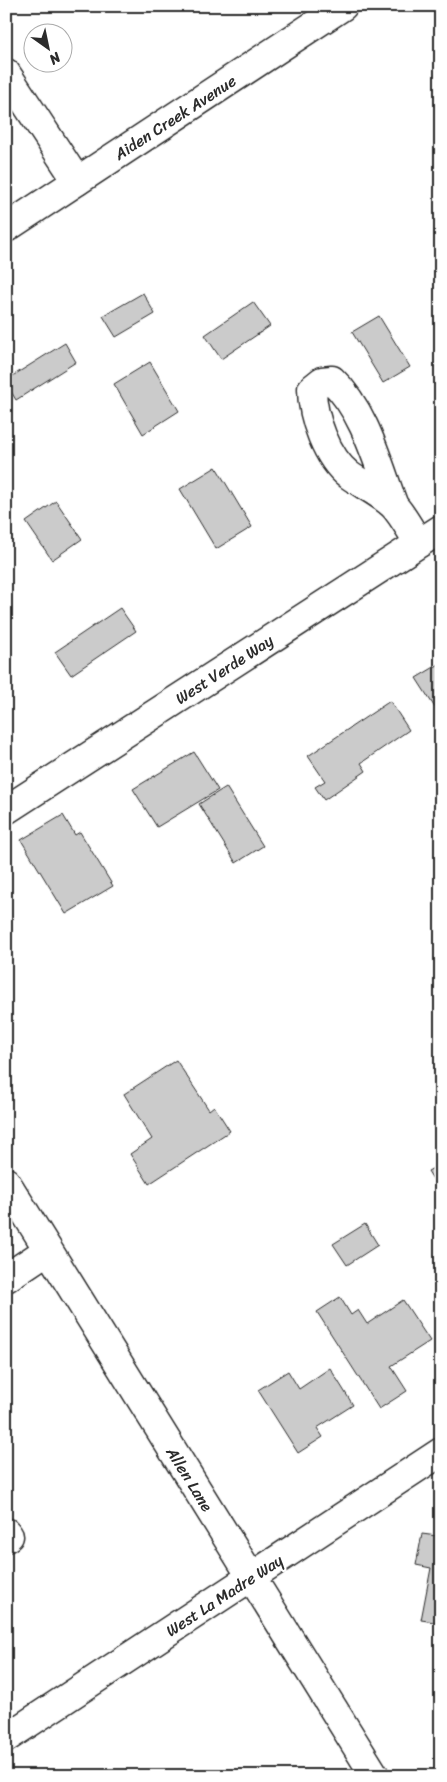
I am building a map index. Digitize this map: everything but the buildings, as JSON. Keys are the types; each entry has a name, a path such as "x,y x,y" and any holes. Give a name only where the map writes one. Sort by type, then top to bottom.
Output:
{"street":[{"name":"Aiden Creek Avenue","path":"6,228 343,6"},
{"path":"6,72 77,181"},
{"path":"394,506 430,536"},
{"name":"West Verde Way","path":"6,810 430,536"},
{"name":"Allen Lane","path":"6,1182 374,1776"},
{"path":"6,1278 48,1250"},
{"name":"West La Madre Way","path":"6,1738 441,1452"}]}
